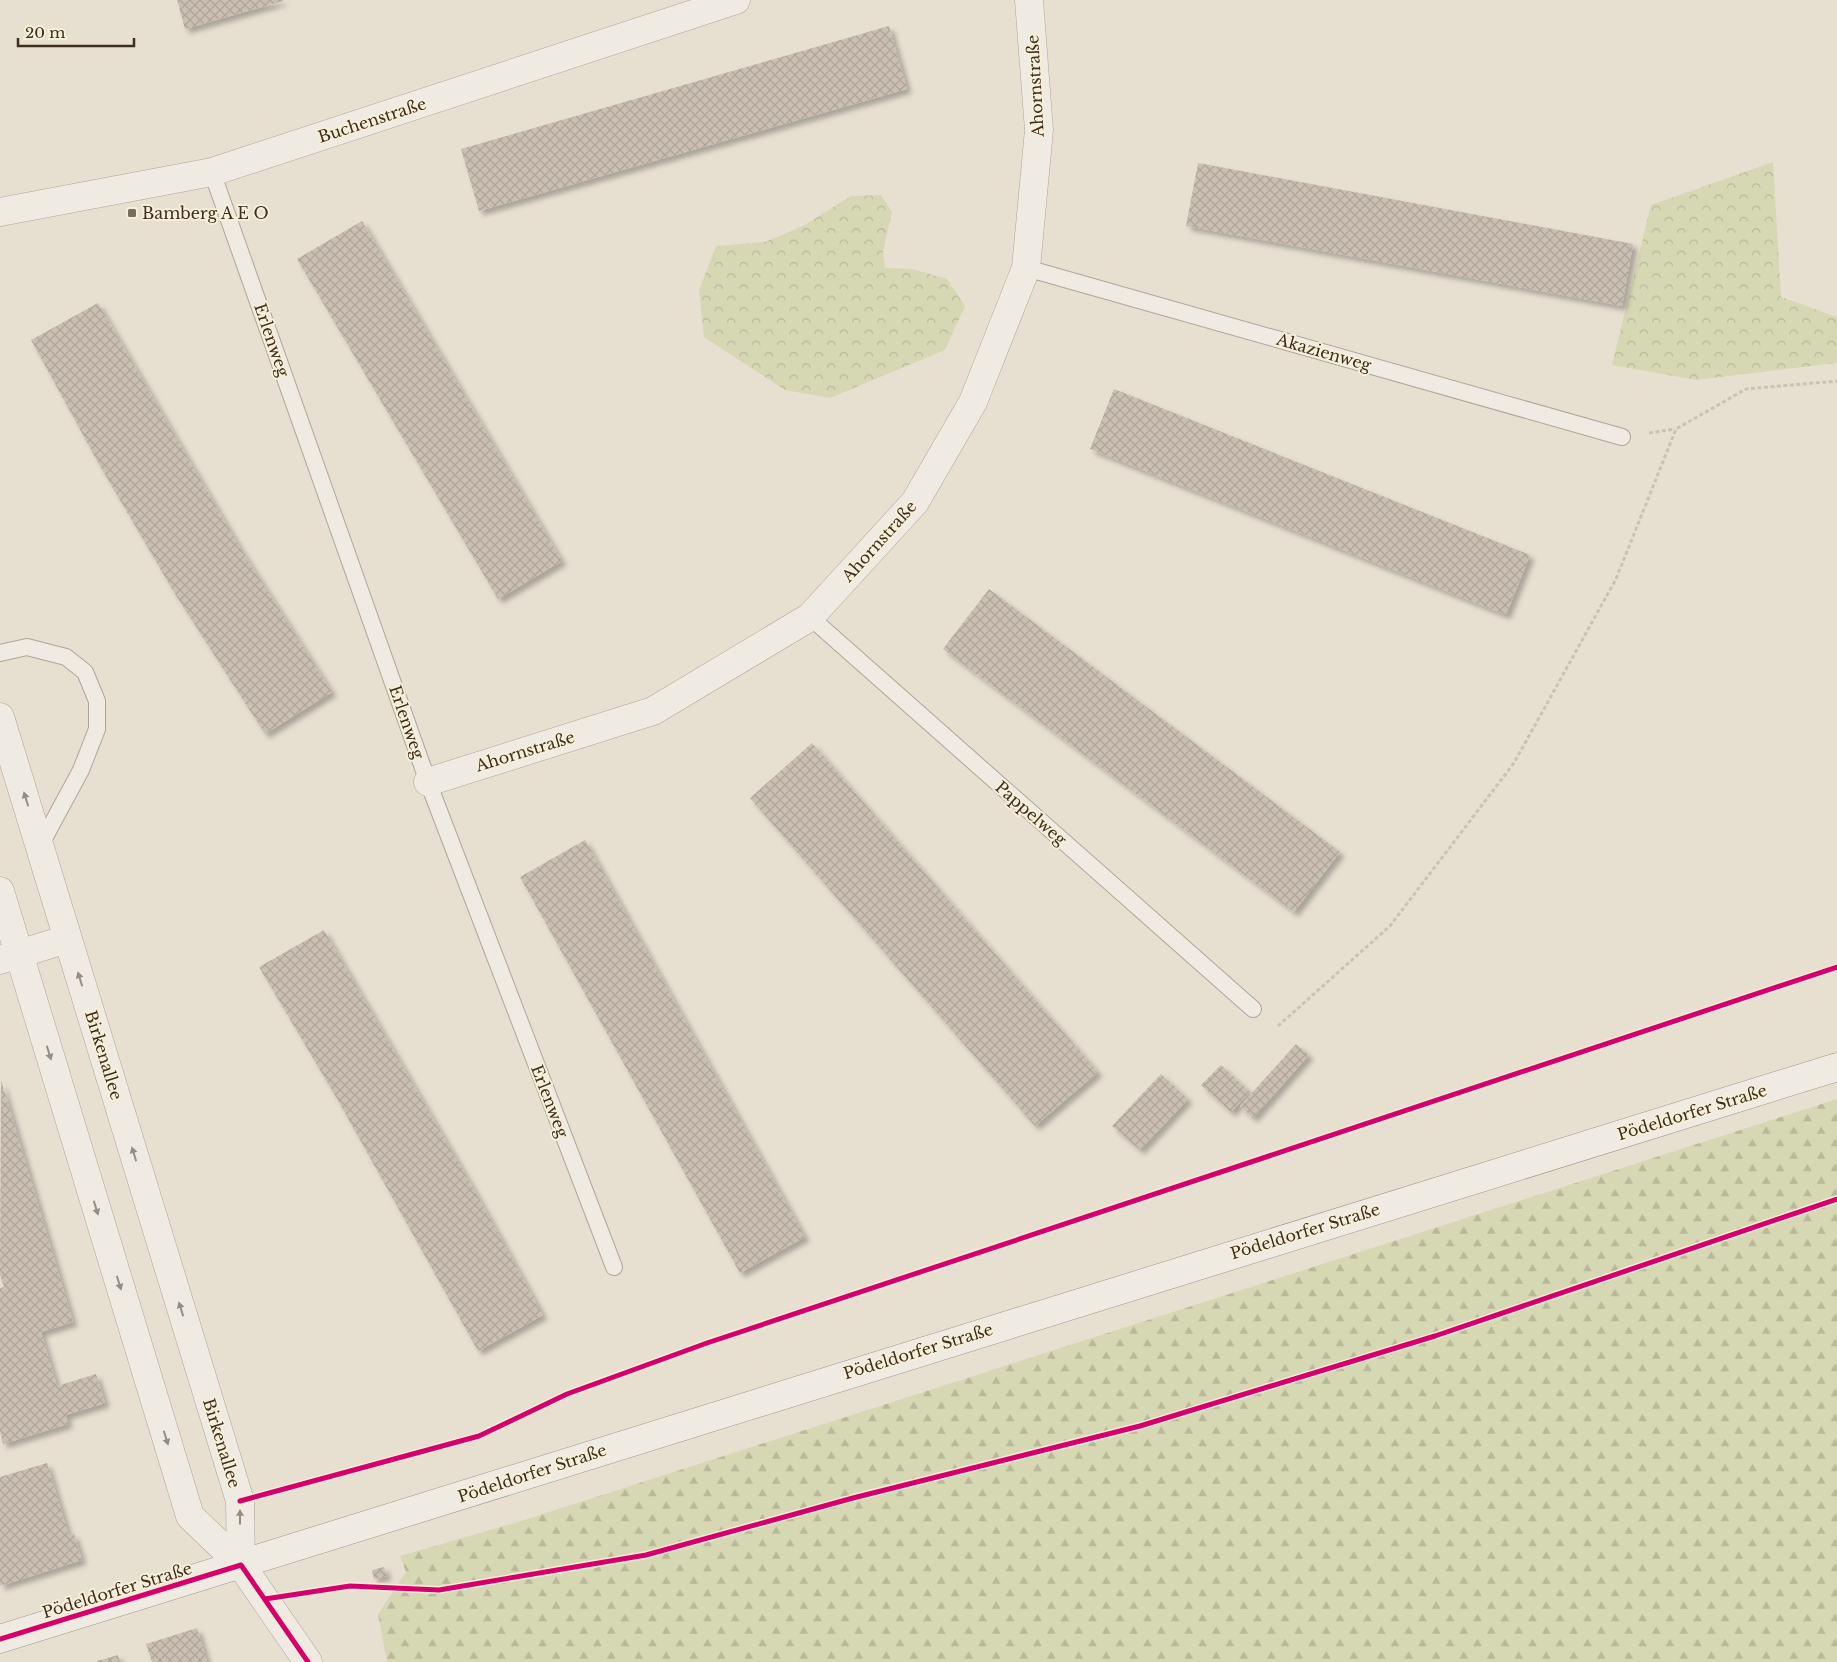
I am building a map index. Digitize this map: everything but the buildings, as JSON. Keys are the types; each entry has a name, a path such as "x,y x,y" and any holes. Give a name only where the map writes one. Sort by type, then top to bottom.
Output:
{"street":[{"name":"Buchenstraße","path":"0,212 212,172 736,0"},
{"name":"Ahornstraße","path":"428,782 653,711 810,617 915,502 973,402 1026,268 1039,130 1029,0"},
{"name":"Birkenallee","path":"0,717 240,1502 241,1565"},
{"path":"0,891 9,957 190,1516 241,1565 308,1662"},
{"path":"9,957 67,938"},
{"name":"Pödeldorfer Straße","path":"0,1639 241,1565 892,1359 1837,1067"}],"lane":[{"name":"Erlenweg","path":"212,172 428,782 614,1267"},
{"name":"Akazienweg","path":"1026,268 1622,437"},
{"name":"Pappelweg","path":"810,617 1252,1009"},
{"path":"0,653 27,646 66,657 85,672 97,701 97,729 81,770 40,846"}],"path":[{"path":"1252,1009 1275,1028 1390,926 1514,763 1616,579 1676,429 1746,389 1837,381"}],"green space":[{"path":"1773,162 1781,297 1837,317 1837,363 1696,380 1612,365 1651,205"},
{"path":"881,195 892,212 883,251 885,268 912,269 947,279 965,306 945,350 830,398 785,390 704,337 699,290 716,246 765,242 803,226 851,196"},
{"path":"1837,1099 1837,1662 387,1662 378,1614 406,1572 400,1556 518,1522"}],"cycle path":[{"path":"240,1501 479,1436 567,1394 707,1343 1837,967"},
{"path":"265,1599 350,1586 439,1590 646,1555 853,1498 1140,1426 1435,1336 1837,1199"},
{"path":"0,1639 241,1565 308,1662"}],"place":[{"name":"Bamberg A E O","path":"132,213"}]}
